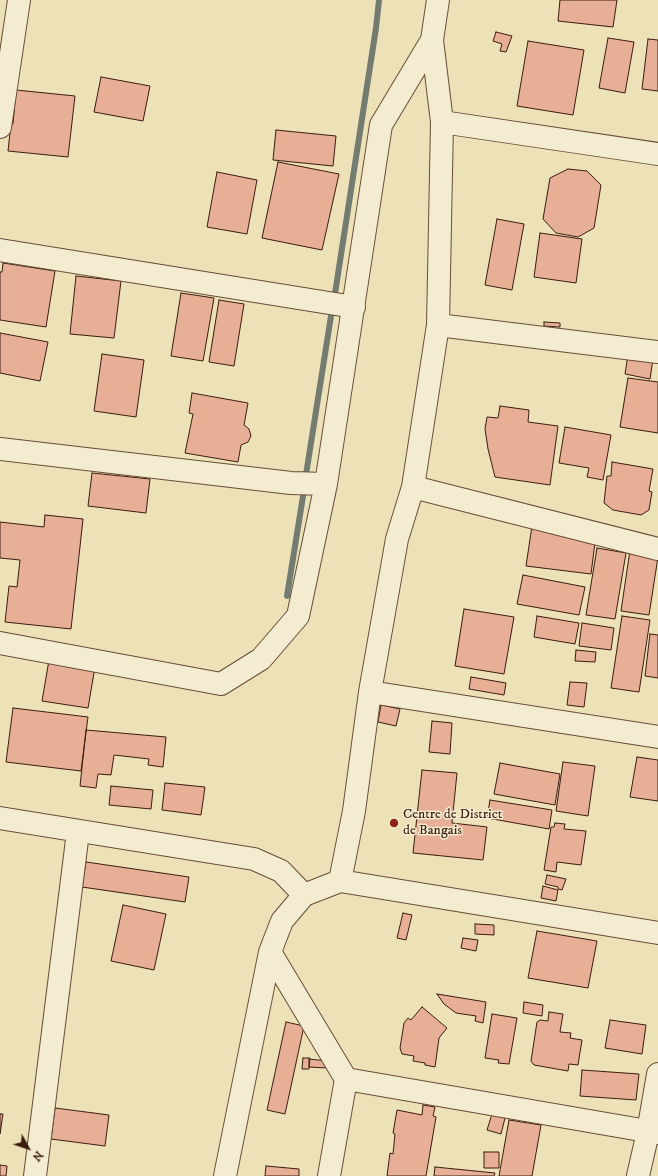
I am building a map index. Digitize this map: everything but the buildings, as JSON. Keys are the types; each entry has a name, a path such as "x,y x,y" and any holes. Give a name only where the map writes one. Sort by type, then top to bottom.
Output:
{"street":[{"path":"0,127 20,0"},
{"path":"340,881 354,811 370,692 396,539 413,487 438,325 442,122 432,40 438,0"},
{"path":"0,643 221,684 261,659 298,616 326,484 381,125 432,40"},
{"path":"442,122 658,154"},
{"path":"0,250 354,307"},
{"path":"438,325 658,352"},
{"path":"0,449 291,482 326,484"},
{"path":"413,487 658,549"},
{"path":"370,692 658,737"},
{"path":"0,818 78,832 254,859 281,870 304,895"},
{"path":"35,1176 78,832"},
{"path":"225,1176 270,952 282,920 304,895 340,881 658,933"},
{"path":"270,952 346,1079 329,1176"},
{"path":"638,1176 653,1132 658,1074"},
{"path":"346,1079 653,1132"}],"waterway":[{"path":"334,300 379,0"},
{"path":"305,481 331,316"},
{"path":"287,596 304,490"}],"place":[{"name":"Centre de District de Bangais","path":"394,823"}]}
